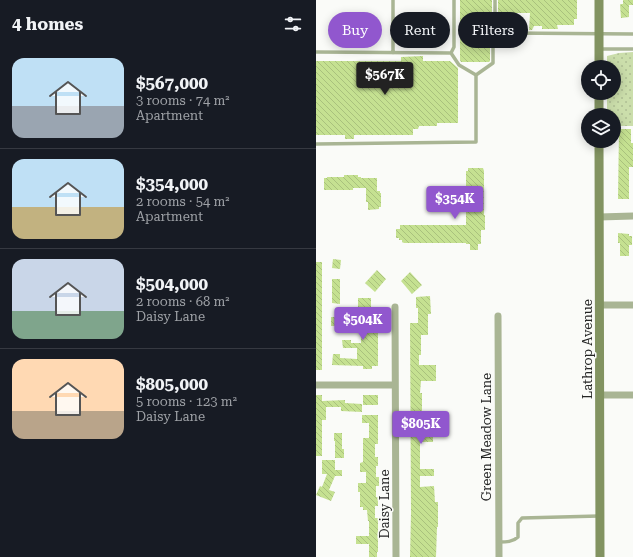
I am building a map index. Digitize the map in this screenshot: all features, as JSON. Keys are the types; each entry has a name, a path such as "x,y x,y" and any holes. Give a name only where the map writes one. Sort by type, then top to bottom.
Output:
{"street":[{"path":"599,0 599,60"},
{"name":"Lathrop Avenue","path":"599,148 600,557"},
{"path":"600,217 633,216"},
{"path":"600,305 633,305"},
{"name":"Daisy Lane","path":"395,307 396,557"},
{"name":"Green Meadow Lane","path":"498,316 499,557"},
{"path":"316,385 395,385"},
{"path":"600,395 633,395"}],"lane":[{"path":"393,0 393,52"},
{"path":"451,53 454,47 454,0"},
{"path":"495,0 495,12"},
{"path":"528,33 633,34"},
{"path":"476,75 493,63 494,48"},
{"path":"599,49 633,49"},
{"path":"316,52 451,53"},
{"path":"451,53 459,65 476,75"},
{"path":"316,144 476,142 476,75"},
{"path":"499,542 509,542 518,538 518,523 522,518 600,516"}],"green space":[{"path":"633,52 633,126 621,126 621,108 607,108 607,100 621,100 621,60 607,60 607,56"}],"building":[{"path":"460,0 492,0 492,12 460,12"},
{"path":"498,0 577,0 577,19 574,19 574,25 557,25 558,29 542,29 542,26 534,26 532,30 529,30 530,13 498,12"},
{"path":"623,0 633,0 633,5 629,5 629,17 621,18 620,5 623,4"},
{"path":"460,48 490,48 489,62 461,62"},
{"path":"423,56 423,61 450,61 458,68 458,123 437,123 437,126 419,126 418,129 413,129 413,135 354,135 354,139 345,139 345,135 316,135 316,61 401,61 401,57"},
{"path":"621,129 631,129 631,143 633,143 633,167 629,167 629,199 618,199 619,148 621,148"},
{"path":"468,168 483,168 484,171 485,230 481,230 481,244 478,244 478,250 470,250 470,244 466,243 404,243 402,240 399,240 399,238 396,238 396,229 400,229 400,225 466,225 466,171 468,171"},
{"path":"344,175 358,175 358,177 361,178 377,178 377,191 380,191 381,193 381,207 379,207 379,209 368,210 368,202 366,202 366,188 353,188 353,190 324,190 324,178 344,177"},
{"path":"618,233 629,234 629,236 632,236 632,245 629,245 629,256 620,256"},
{"path":"333,259 341,260 340,269 332,268"},
{"path":"316,262 322,262 322,370 316,370"},
{"path":"377,270 386,279 375,292 365,283"},
{"path":"410,272 422,285 412,294 401,281"},
{"path":"332,279 340,279 340,304 332,303"},
{"path":"430,296 431,314 428,314 428,335 421,335 421,355 419,355 419,365 436,365 436,381 421,381 420,393 422,393 422,412 424,412 424,422 420,422 420,434 433,434 433,442 420,442 420,469 434,469 434,476 420,476 420,487 434,486 435,502 438,502 436,557 410,557 410,323 418,323 416,297"},
{"path":"358,298 371,298 371,322 378,323 378,366 372,366 372,369 363,369 363,366 332,365 333,354 340,354 340,358 357,359 357,348 343,348 342,340 351,340 351,343 361,343 361,315 358,315"},
{"path":"331,317 340,317 339,326 331,326"},
{"path":"316,395 322,395 322,401 345,400 345,403 362,404 362,412 341,411 341,407 326,407 326,420 322,420 322,456 316,456"},
{"path":"363,395 378,395 378,405 363,405"},
{"path":"362,415 378,415 378,444 375,444 375,457 378,457 376,477 379,477 379,486 376,486 378,506 375,506 375,518 378,518 377,557 369,557 369,544 356,544 356,536 369,536 367,510 363,510 363,507 360,507 360,492 358,492 358,483 366,483 366,472 360,472 360,463 363,462 363,438 369,438 369,423 362,423"},
{"path":"334,433 342,433 342,449 344,449 344,458 335,458"},
{"path":"322,460 335,460 335,470 342,470 342,476 335,476 329,490 335,492 331,501 316,495 320,486 322,487 327,474 322,474"}]}
